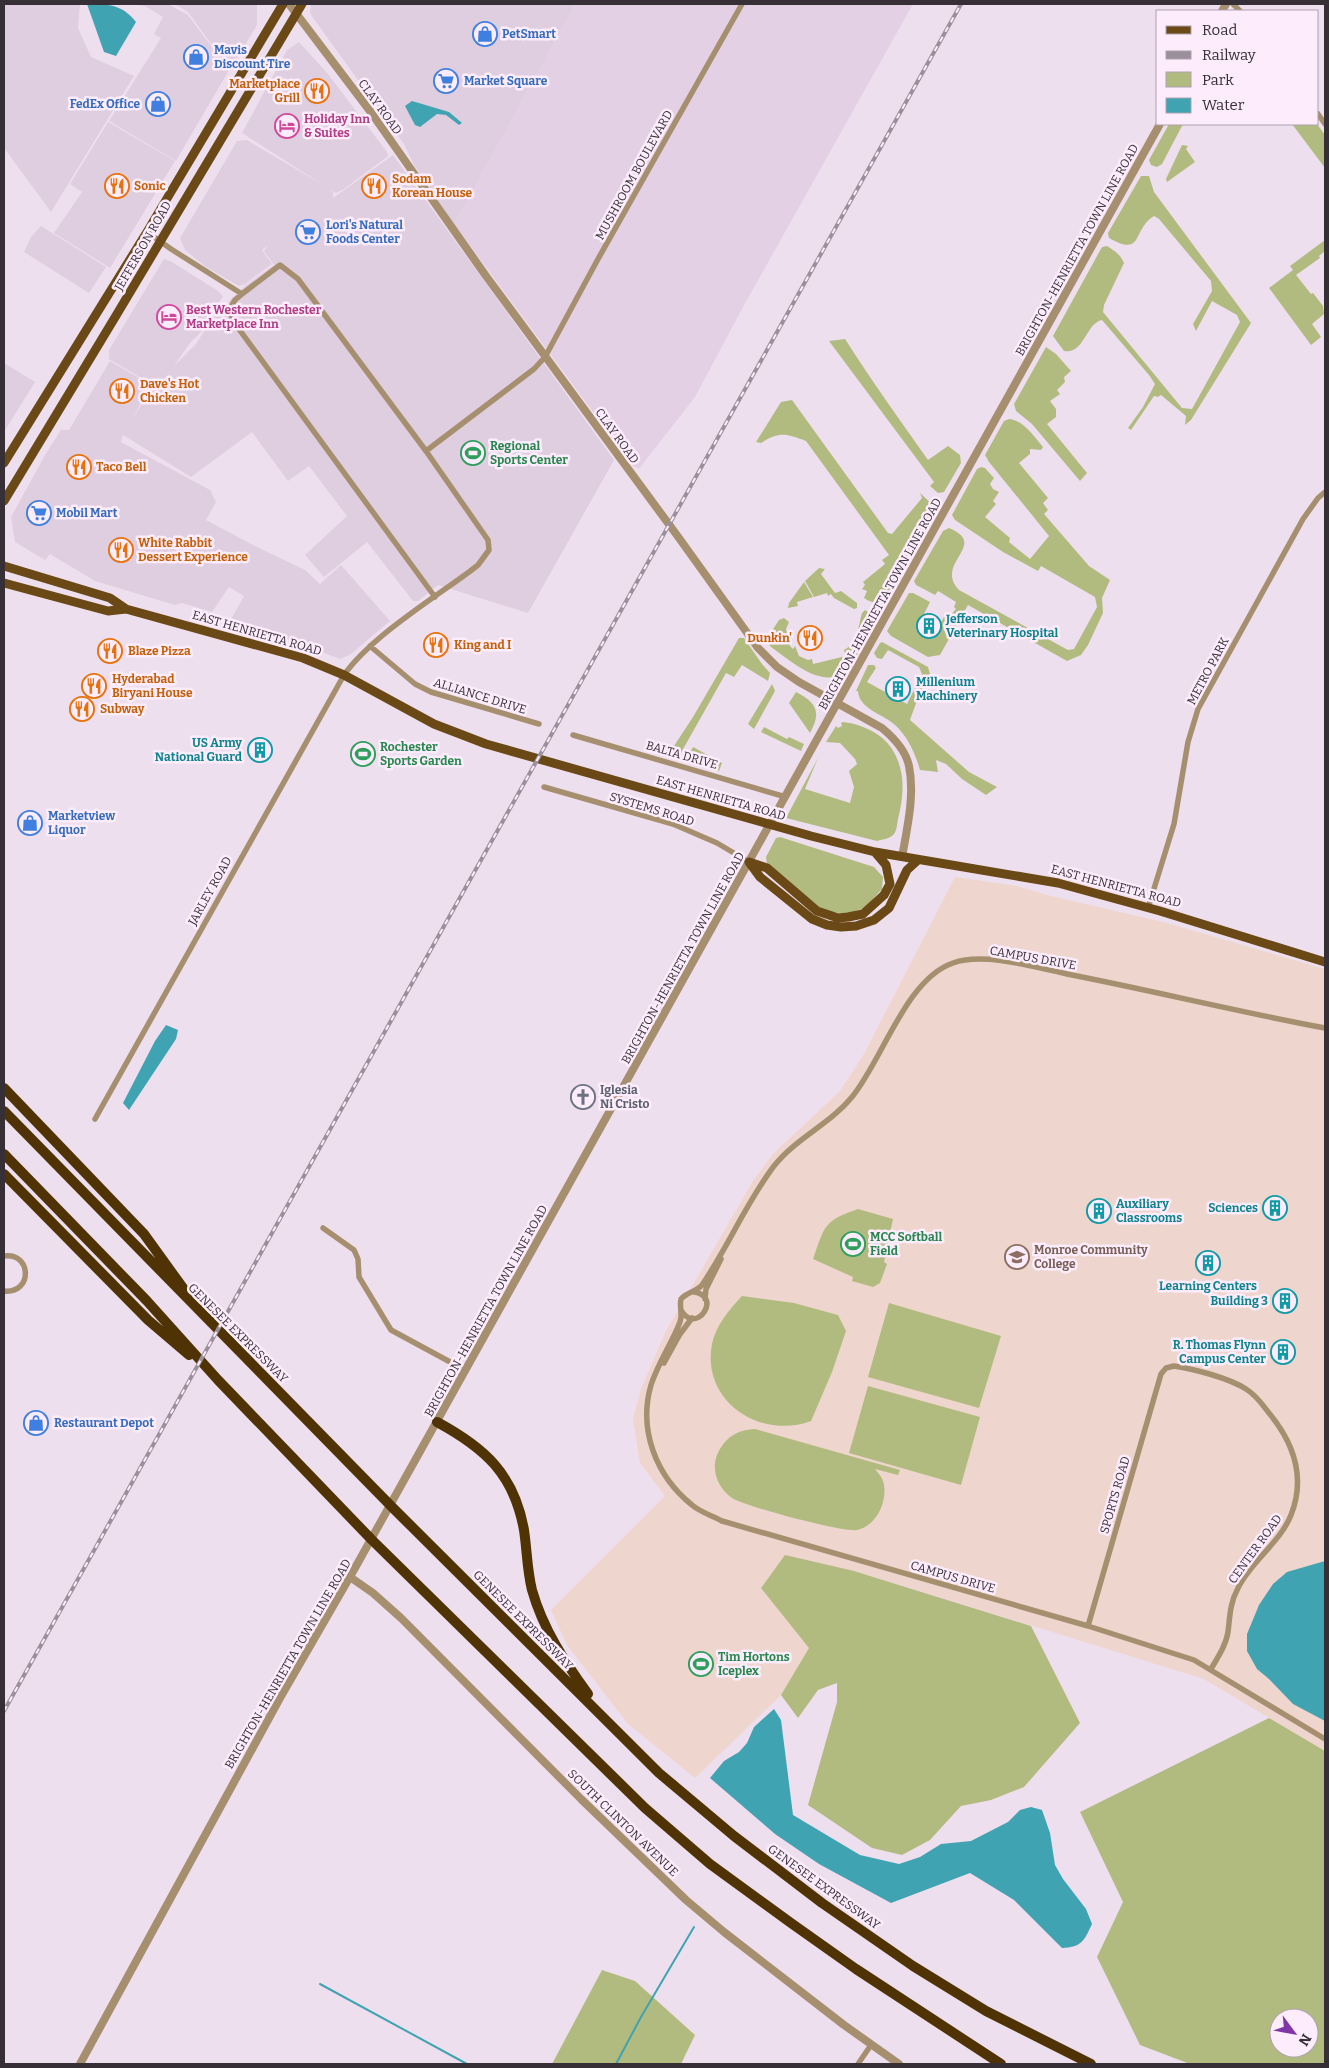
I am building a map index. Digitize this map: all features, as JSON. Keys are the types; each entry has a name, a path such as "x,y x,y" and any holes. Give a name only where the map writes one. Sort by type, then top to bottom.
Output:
{"highway":[{"path":"4,1088 144,1234 206,1319"},
{"name":"GENESEE EXPRESSWAY","path":"4,1111 392,1508 666,1779 734,1836 822,1904 914,1966 986,2011 1091,2064"},
{"path":"4,1154 147,1300 218,1380 372,1540 652,1814 710,1864 791,1923 856,1969 1001,2064"},
{"path":"4,1174 148,1320 218,1380"},
{"path":"437,1422 480,1449 505,1476 519,1508 524,1531 527,1571 546,1626 570,1669 610,1723"}],"main road":[{"name":"JEFFERSON ROAD","path":"4,463 147,232 283,4"},
{"name":"JEFFERSON ROAD","path":"4,500 302,4"},
{"name":"EAST HENRIETTA ROAD","path":"4,566 110,598 126,609 303,658 344,675 434,724 486,744 875,852 1032,877 1148,908 1325,962"},
{"name":"EAST HENRIETTA ROAD","path":"4,583 108,611 126,609"},
{"path":"749,862 767,868 817,911 838,918 864,914 884,895 890,884 886,865 875,852"},
{"path":"749,862 760,877 812,919 827,925 841,927 856,926 874,920 889,908 907,870 918,860"}],"street":[{"name":"CLAY ROAD","path":"289,4 370,111 486,276 758,648 777,667 799,682 882,728 892,737 906,756 910,767 911,791 902,857"},
{"name":"MUSHROOM BOULEVARD","path":"426,451 534,369 545,357 742,4"},
{"name":"BRIGHTON-HENRIETTA TOWN LINE ROAD","path":"80,2064 280,1698 437,1422 1159,125"},
{"path":"147,232 242,294"},
{"path":"344,675 351,664 370,646 478,565 489,550 488,540 426,451 298,279 280,265 235,300 230,310 233,321 435,597"},
{"name":"METRO PARK","path":"1148,908 1174,824 1188,742 1198,709 1303,519 1318,498 1325,492"},
{"name":"ALLIANCE DRIVE","path":"370,646 416,684 431,692 539,724"},
{"name":"JARLEY ROAD","path":"95,1119 344,675"},
{"name":"BALTA DRIVE","path":"573,735 786,796"},
{"name":"SYSTEMS ROAD","path":"544,788 672,824 718,843 749,862"},
{"name":"CAMPUS DRIVE","path":"705,1299 706,1289 726,1247 753,1197 776,1164 800,1140 831,1117 852,1098 873,1066 910,1000 931,974 953,962 971,959 1024,965 1325,1028"},
{"path":"323,1228 354,1250 358,1259 360,1277 381,1316 391,1330 465,1370"},
{"name":"CAMPUS DRIVE","path":"691,1292 702,1285 726,1247"},
{"path":"4,1256 14,1257 19,1260 23,1264 26,1275 21,1286 17,1289 4,1291"},
{"path":"691,1292 700,1293 705,1299 707,1305 701,1316 692,1318 684,1315 681,1310 682,1299 691,1292"},
{"name":"CAMPUS DRIVE","path":"681,1310 680,1321 652,1384 646,1408 649,1439 658,1464 673,1487 693,1506 722,1521 1088,1626 1194,1660 1325,1739"},
{"name":"CAMPUS DRIVE","path":"652,1384 680,1334 692,1318"},
{"name":"CENTER ROAD","path":"1164,1370 1174,1366 1186,1369 1237,1384 1254,1394 1282,1430 1291,1446 1297,1465 1298,1485 1292,1514 1286,1526 1238,1586 1228,1618 1228,1632 1224,1646 1211,1669"},
{"name":"SPORTS ROAD","path":"1088,1626 1164,1370"},
{"name":"SOUTH CLINTON AVENUE","path":"350,1577 373,1593 412,1629 580,1799 686,1900 724,1932 871,2045 899,2064"},
{"path":"858,2064 871,2045"}],"shaded area":[{"path":"4,4 80,4 78,28 91,57 134,76 51,212 4,148"},
{"path":"128,4 168,4 188,15 229,70 176,161 109,121 161,38 154,34 163,17 145,6"},
{"path":"175,4 257,4 257,25 230,70 188,12"},
{"name":"Market Square","path":"311,4 576,4 454,224 414,165 404,144 310,13"},
{"path":"575,4 913,4 743,307 695,397 639,469 633,466 454,224"},
{"path":"299,42 328,74 387,152 388,156 344,189 336,193 331,190 333,198 393,155 614,460 528,613 438,585 418,601 413,601 367,542 324,577 305,555 347,516 309,466 288,481 252,432 191,477 123,435 121,442 210,490 216,502 206,520 305,570 320,584 341,565 390,621 351,654 340,659 273,634 229,623 244,596 229,587 212,612 182,603 175,605 95,581 50,554 45,560 15,542 11,517 45,455 61,430 69,430 110,361 151,385 132,419 154,386 162,378 153,385 109,359 109,350 164,259 172,262 223,296 201,332 190,343 174,366 196,344 222,303 227,305 246,285 274,265 264,251 268,245 262,250 272,264 245,284 239,286 206,267 185,250 180,238 237,141 247,140 323,185 242,133 287,50"},
{"path":"108,122 175,161 110,268 54,233 82,192 70,184"},
{"path":"41,226 106,267 89,293 24,252 31,237"},
{"path":"4,363 35,382 4,432"},
{"name":"Monroe Community College","path":"955,877 1017,886 1047,895 1167,923 1325,969 1325,1751 1204,1679 855,1571 781,1695 695,1778 628,1724 567,1645 551,1610 665,1496 640,1463 633,1419 641,1389 665,1333 753,1181 774,1153 840,1091 864,1054"}],"green space":[{"path":"1168,125 1182,125 1162,164 1157,167 1151,165 1149,160"},
{"path":"1293,125 1318,125 1325,135 1325,168"},
{"path":"1182,145 1188,146 1186,149 1195,162 1167,182 1166,179"},
{"path":"1141,176 1149,176 1154,192 1251,323 1191,420 1185,425 1186,416 1161,395 1158,397 1154,396 1131,430 1128,428 1143,407 1155,384 1149,375 1102,320 1092,327 1081,344 1071,351 1064,351 1053,336 1102,247 1107,246 1115,251 1124,263 1104,305 1103,312 1182,408 1192,409 1240,322 1237,315 1212,301 1196,331 1193,324 1212,291 1211,281 1159,219 1154,216 1147,221 1133,243 1128,245 1109,238 1108,233"},
{"path":"1325,240 1325,251 1319,256 1320,258 1296,275 1323,306 1324,314 1312,324 1321,337 1311,345 1269,288 1293,270 1290,266"},
{"path":"845,339 928,460 948,446 960,455 961,463 944,492 938,493 930,486 934,482 829,341"},
{"path":"1046,347 1056,354 1071,371 1064,377 1065,382 1057,390 1060,394 1050,401 1056,409 1056,417 1047,424 1087,473 1080,481 1032,424 1016,411 1014,404"},
{"path":"792,400 888,533 892,534 922,498 920,493 933,505 934,511 886,600 869,601 864,598 867,591 862,589 865,585 863,582 885,564 882,560 889,555 806,441 778,435 761,443 756,442 781,402"},
{"path":"1009,419 1024,425 1043,447 1041,450 1030,449 1030,454 1019,463 1048,498 1043,503 1048,510 1044,514 1089,566 1110,580 1102,598 1103,613 1088,645 1081,655 1067,661 968,605 940,655 928,657 891,636 887,631 909,593 913,593 930,602 916,630 932,639 944,617 947,619 956,609 954,607 956,602 938,591 935,595 916,585 914,581 943,531 949,528 960,534 964,541 963,548 952,571 953,580 959,590 1068,650 1074,649 1097,607 1095,597 1041,566 1038,571 1003,552 955,520 952,515 977,469 981,467 985,468 994,478 990,484 993,489 999,492 993,501 996,504 985,517 1010,538 1009,542 1030,559 1049,536 985,455 1004,421"},
{"path":"819,568 825,569 821,574 835,593 841,591 857,603 857,608 854,609 834,598 831,594 828,596 827,593 814,597 805,581"},
{"path":"804,582 813,597 797,602 798,606 788,608 789,603"},
{"path":"865,610 871,614 874,622 850,667 838,676 828,678 808,672 771,647 766,640 779,620 784,618 789,622 786,629 790,646 793,649 795,646 799,656 808,660 812,659 813,664 846,656 844,650 853,643 862,613"},
{"path":"739,638 744,638 770,673 768,681 742,665 734,677 726,673 678,758 669,756 670,752 693,717"},
{"path":"882,642 928,667 930,674 919,695 910,720 969,772 997,787 986,795 962,779 946,764 936,760 938,772 920,770 916,757 900,730 890,721 867,707 859,697 858,691 856,691 868,665 874,665 876,668 867,682 907,704 922,674 919,667 888,650 882,659 877,658 874,653"},
{"path":"772,684 775,691 754,729 748,724"},
{"path":"796,692 808,700 815,708 816,719 810,733 789,703"},
{"path":"841,723 871,730 888,743 897,757 902,774 902,801 896,831 888,838 877,841 786,818 818,758 805,789 850,803 854,787 849,771 857,764 855,759 840,743 826,742 836,726 838,728 842,726"},
{"path":"764,727 787,739 789,737 804,744 801,751 761,732"},
{"path":"693,747 722,763 719,771 686,761"},
{"path":"780,837 874,867 883,877 882,889 865,908 846,914 824,911 767,864 766,857 776,838"},
{"name":"MCC Softball Field","path":"858,1209 893,1219 884,1262 887,1264 880,1283 873,1287 852,1281 853,1277 813,1259 827,1226 838,1217"},
{"path":"742,1296 794,1303 838,1315 846,1331 832,1372 811,1421 792,1425 772,1425 754,1420 738,1411 725,1398 716,1383 711,1364 714,1337 724,1318"},
{"path":"889,1303 1001,1336 979,1408 868,1377"},
{"path":"868,1386 980,1417 961,1485 849,1453"},
{"path":"755,1429 900,1470 898,1475 875,1469 882,1478 884,1499 875,1519 864,1528 848,1530 773,1512 732,1498 723,1489 715,1473 715,1461 724,1443 737,1433"},
{"path":"785,1555 854,1571 1031,1626 1080,1723 1024,1787 991,1800 961,1806 930,1840 902,1855 872,1848 808,1805 837,1702 837,1683 818,1690 798,1718 781,1695 809,1648 761,1588"},
{"path":"1269,1718 1325,1751 1325,2064 1190,2064 1140,2045 1097,1957 1123,1902 1080,1812"},
{"path":"602,1970 635,1981 695,2035 681,2064 552,2064"}],"water":[{"path":"87,4 102,4 120,8 136,22 116,56 104,52"},
{"path":"412,101 449,112 462,123 459,125 446,115 437,114 420,127 415,125 405,106"},
{"path":"166,1025 178,1030 176,1039 129,1110 123,1103 155,1041"},
{"path":"1325,1561 1325,1721 1293,1704 1257,1669 1247,1651 1247,1634 1259,1605 1273,1584 1287,1572"},
{"path":"774,1709 781,1720 793,1815 860,1855 899,1864 920,1857 941,1844 971,1841 1008,1822 1020,1810 1031,1807 1042,1810 1050,1833 1055,1865 1063,1879 1086,1909 1092,1924 1082,1942 1074,1946 1062,1948 1014,1900 970,1873 891,1903 819,1864 775,1834 710,1778 724,1761 739,1752 747,1743 754,1727"}],"waterway":[{"path":"616,2064 641,2017 694,1927"},
{"path":"320,1984 467,2064"}],"railway":[{"path":"4,1711 961,4"}],"place":[{"name":"PetSmart","path":"485,34"},
{"name":"Mavis Discount Tire","path":"196,57"},
{"name":"Market Square","path":"446,81"},
{"name":"Marketplace Grill","path":"317,91"},
{"name":"FedEx Office","path":"158,104"},
{"name":"Holiday Inn & Suites","path":"287,126"},
{"name":"Sonic","path":"117,186"},
{"name":"Sodam Korean House","path":"374,186"},
{"name":"Lori's Natural Foods Center","path":"308,232"},
{"name":"Best Western Rochester Marketplace Inn","path":"169,317"},
{"name":"Dave's Hot Chicken","path":"122,391"},
{"name":"Regional Sports Center","path":"473,453"},
{"name":"Taco Bell","path":"79,467"},
{"name":"Mobil Mart","path":"39,513"},
{"name":"White Rabbit Dessert Experience","path":"121,550"},
{"name":"Jefferson Veterinary Hospital","path":"929,626"},
{"name":"Dunkin'","path":"810,638"},
{"name":"King and I","path":"436,645"},
{"name":"Blaze Pizza","path":"110,651"},
{"name":"Hyderabad Biryani House","path":"94,686"},
{"name":"Millenium Machinery","path":"898,689"},
{"name":"Subway","path":"82,709"},
{"name":"US Army National Guard","path":"260,750"},
{"name":"Rochester Sports Garden","path":"363,754"},
{"name":"Marketview Liquor","path":"30,823"},
{"name":"Iglesia Ni Cristo","path":"583,1097"},
{"name":"Sciences","path":"1275,1208"},
{"name":"Auxiliary Classrooms","path":"1099,1211"},
{"name":"MCC Softball Field","path":"853,1244"},
{"name":"Monroe Community College","path":"1017,1257"},
{"name":"Learning Centers","path":"1208,1263"},
{"name":"Building 3","path":"1285,1301"},
{"name":"R. Thomas Flynn Campus Center","path":"1283,1352"},
{"name":"Restaurant Depot","path":"36,1423"},
{"name":"Tim Hortons Iceplex","path":"701,1664"}]}
